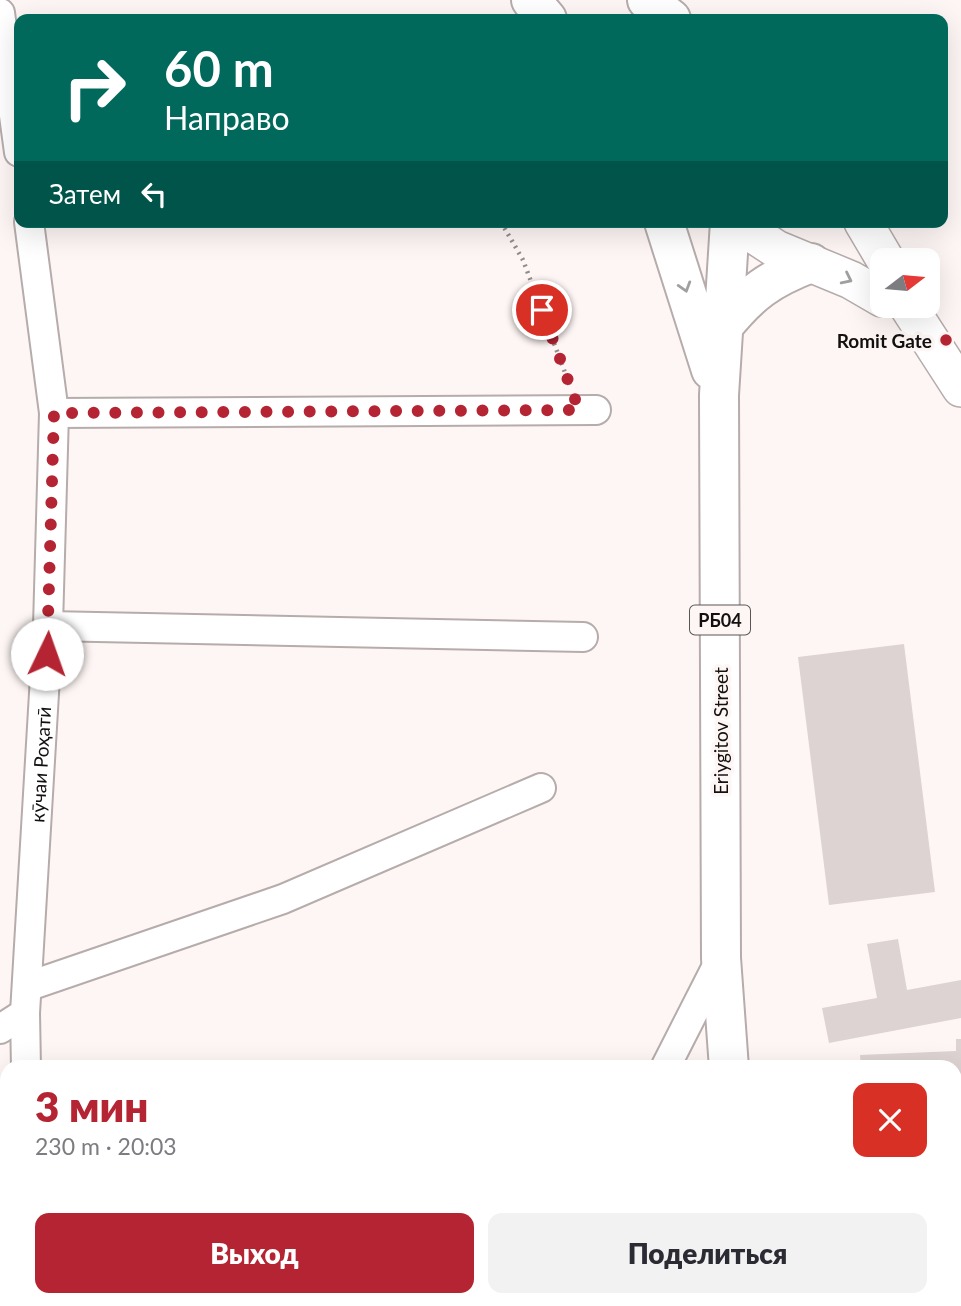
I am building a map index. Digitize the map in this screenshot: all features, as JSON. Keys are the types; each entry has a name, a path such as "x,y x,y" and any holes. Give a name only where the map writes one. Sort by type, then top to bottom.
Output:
{"highway":[{"path":"531,0 543,14"},
{"path":"647,0 665,14"},
{"name":"РБ04","path":"666,228 719,395"},
{"name":"РБ04","path":"719,395 731,228"},
{"path":"722,328 744,301 769,282 811,263"},
{"name":"Eriygitov Street","path":"719,395 721,958 728,1060"}],"main road":[{"path":"742,228 776,249 851,280 870,292"},
{"path":"867,228 878,248"},
{"path":"912,318 961,388"}],"street":[{"path":"0,13 14,115"},
{"name":"кӯчаи Роҳатӣ","path":"26,1060 27,999 48,626 54,413 30,228"},
{"path":"54,413 588,410"},
{"path":"48,626 583,637"},
{"path":"0,1029 27,999 283,899 541,788"},
{"path":"669,1060 721,958"}],"path":[{"path":"504,228 523,261 588,410"}],"building":[{"path":"904,644 935,892 829,905 798,657"},
{"path":"898,939 907,990 961,980 961,1018 829,1043 822,1008 877,998 867,944"},
{"path":"956,1039 961,1039 961,1060 860,1060 860,1055 956,1051"}],"place":[{"name":"Romit Gate","path":"946,340"}],"route":[{"path":"47,654 54,413 579,410 542,310"}]}
